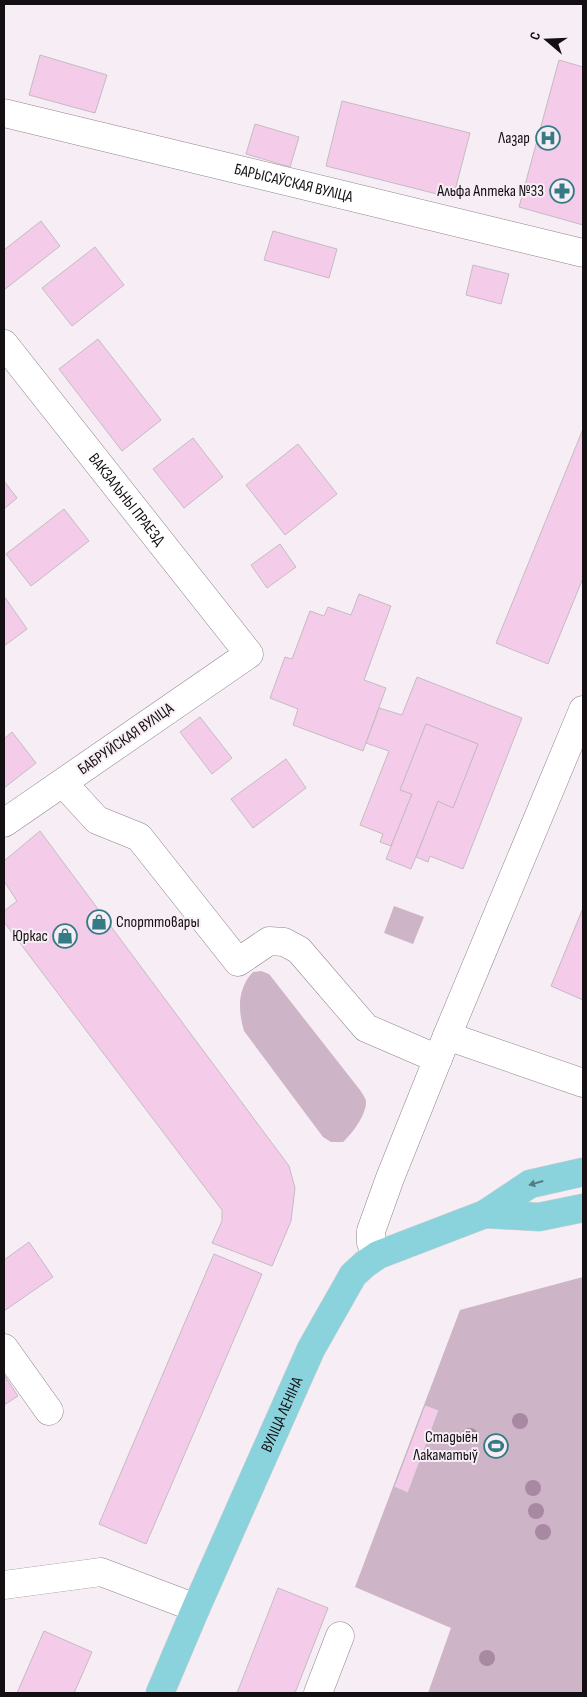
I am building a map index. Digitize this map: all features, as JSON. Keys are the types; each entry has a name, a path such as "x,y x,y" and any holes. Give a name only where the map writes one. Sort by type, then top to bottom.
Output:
{"main road":[{"name":"ВУЛІЦА ЛЕНІНА","path":"160,1693 311,1349 353,1275 364,1264 378,1255 485,1214 530,1184 583,1172"},
{"name":"ВУЛІЦА ЛЕНІНА","path":"485,1214 539,1217 583,1208"}],"street":[{"name":"БАРЫСАЎСКАЯ ВУЛІЦА","path":"4,113 583,253"},
{"name":"ВАКЗАЛЬНЫ ПРАЕЗД","path":"4,344 249,654"},
{"name":"БАБРУЙСКАЯ ВУЛІЦА","path":"4,823 249,654"},
{"path":"378,1255 371,1243 371,1231 390,1178 583,712"},
{"path":"63,783 97,820 139,837 238,962 268,940 284,942 299,950 366,1028 583,1083"},
{"path":"4,1348 49,1411"},
{"path":"4,1585 102,1572 196,1608"},
{"path":"318,1693 340,1636"}],"shaded area":[{"path":"394,906 424,917 413,944 384,933"},
{"path":"261,971 269,974 365,1098 366,1106 362,1118 343,1142 331,1142 323,1137 244,1031 240,1000 244,985 253,972"},
{"name":"Стадыён Лакаматыў","path":"583,1277 583,1693 428,1693 451,1628 355,1587 460,1310"}],"building":[{"path":"40,55 107,75 95,113 29,95"},
{"path":"559,60 583,67 583,225 519,207"},
{"path":"342,101 470,133 453,198 326,166"},
{"path":"255,124 299,137 290,167 246,154"},
{"path":"41,221 60,246 4,290 4,250"},
{"path":"273,231 337,249 329,278 264,260"},
{"path":"95,247 124,285 72,326 42,288"},
{"path":"473,265 509,274 501,304 466,295"},
{"path":"98,339 161,420 122,451 59,369"},
{"path":"583,429 583,578 548,664 496,643"},
{"path":"193,438 223,477 184,508 153,469"},
{"path":"298,444 337,494 285,535 246,485"},
{"path":"4,481 17,498 4,509"},
{"path":"64,509 89,541 31,586 6,554"},
{"path":"280,544 296,567 267,588 251,565"},
{"path":"359,594 391,606 364,680 386,688 363,751 293,725 298,709 270,698 285,657 292,659 310,611 324,616 328,607 351,615"},
{"path":"4,596 27,629 4,646"},
{"path":"417,677 522,718 463,869 430,856 428,862 416,857 438,801 453,808 478,744 426,724 400,790 412,794 391,846 380,842 383,834 360,825 389,751 366,743 379,708 402,715"},
{"path":"200,717 232,758 212,774 180,732"},
{"path":"426,724 478,744 453,808 438,801 411,869 386,859 412,794 400,790"},
{"path":"12,732 36,763 4,788 4,739"},
{"path":"286,759 306,788 253,828 231,799"},
{"path":"40,831 289,1166 295,1188 291,1221 272,1266 212,1243 222,1221 222,1210 4,922 4,911 17,901 4,881 4,861"},
{"path":"583,908 583,1000 551,986"},
{"path":"29,1242 53,1277 4,1311 4,1260"},
{"path":"214,1254 262,1274 146,1544 99,1524"},
{"path":"4,1375 18,1396 4,1405"},
{"path":"425,1405 439,1410 408,1493 394,1487"},
{"path":"278,1588 328,1608 295,1693 237,1693"},
{"path":"44,1631 92,1652 74,1693 17,1693"}],"place":[{"name":"Лазар","path":"548,138"},
{"name":"Альфа Аптека №33","path":"562,191"},
{"name":"Спорттовары","path":"99,922"},
{"name":"Юркас","path":"65,936"},
{"name":"Стадыён Лакаматыў","path":"496,1446"}]}
